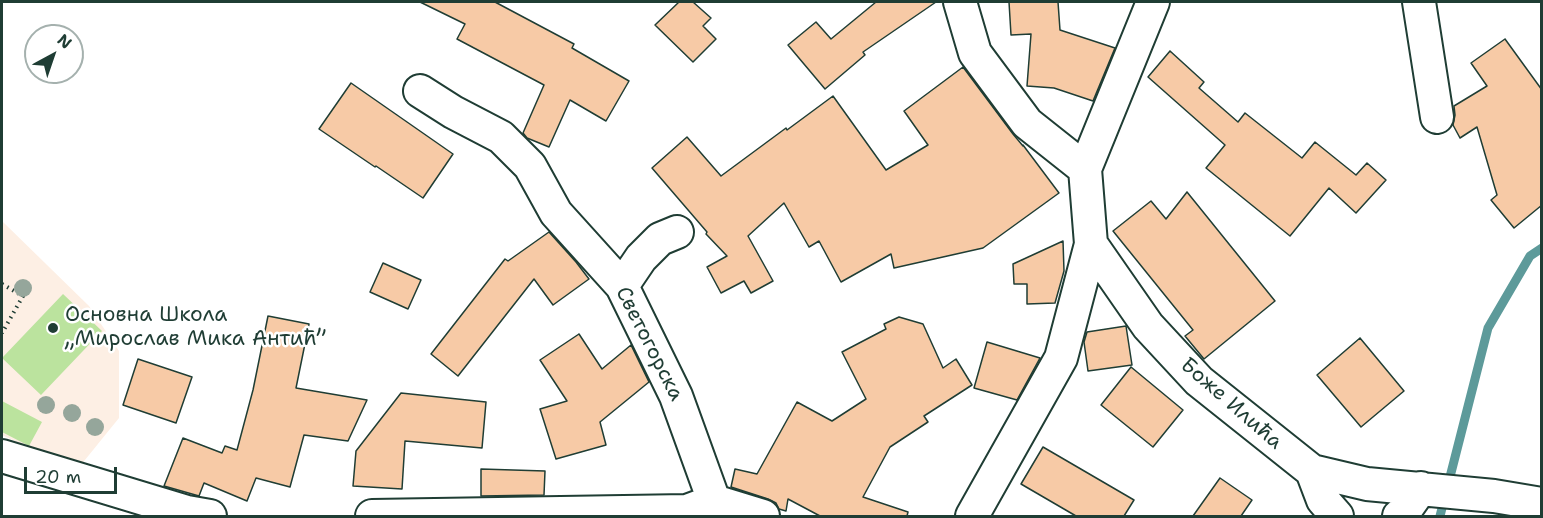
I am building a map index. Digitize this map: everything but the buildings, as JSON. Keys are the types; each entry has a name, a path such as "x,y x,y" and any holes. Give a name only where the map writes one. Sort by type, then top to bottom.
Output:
{"street":[{"path":"960,2 975,54 1027,123 1085,168"},
{"path":"972,516 1061,358 1091,244 1085,168 1153,2"},
{"path":"1419,2 1437,117"},
{"name":"Светогорска","path":"420,91 453,112 501,137 530,166 556,213 622,286 676,396 714,501"},
{"path":"622,286 641,258 660,239 677,232"},
{"name":"Боже Илића","path":"1091,244 1148,326 1199,381 1312,471 1366,484 1494,496 1542,504"},
{"path":"2,456 187,512 210,516"},
{"path":"1312,471 1323,500 1337,516"},
{"path":"1399,516 1421,488"},
{"path":"372,516 687,511 714,501 763,516"}],"path":[{"path":"2,284 23,296 2,333"}],"shaded area":[{"name":"Основна Школа „Мирослав Мика Антић”","path":"2,221 89,306 119,351 119,418 76,471 2,435"}],"green space":[{"path":"63,294 102,331 41,395 2,358"},
{"path":"2,401 42,422 29,446 2,432"}],"waterway":[{"path":"1440,516 1488,328 1530,256 1542,248"}],"place":[{"name":"Основна Школа „Мирослав Мика Антић”","path":"53,328"}]}
